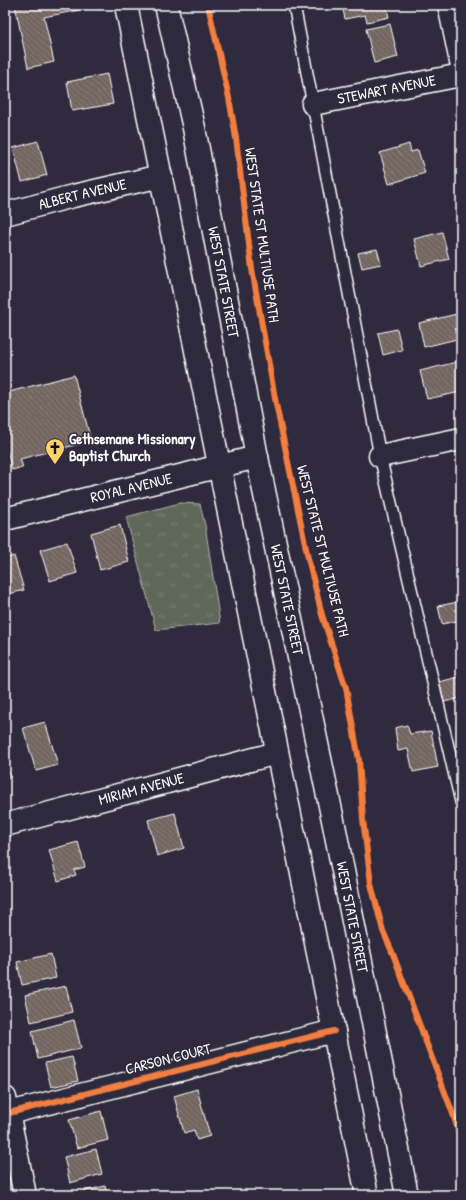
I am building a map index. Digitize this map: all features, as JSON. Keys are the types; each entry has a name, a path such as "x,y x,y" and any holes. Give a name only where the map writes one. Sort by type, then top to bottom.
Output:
{"main road":[{"path":"126,5 367,1195"},
{"name":"WEST STATE STREET","path":"166,5 194,128 257,457 334,825 407,1195"},
{"path":"449,5 461,62"},
{"name":"STEWART AVENUE","path":"313,104 461,75"},
{"name":"ALBERT AVENUE","path":"5,214 73,196 161,176"},
{"path":"380,456 461,439"},
{"name":"ROYAL AVENUE","path":"5,520 257,457"},
{"name":"MIRIAM AVENUE","path":"5,825 277,753"},
{"name":"CARSON COURT","path":"6,1109 334,1031"},
{"path":"6,1109 25,1195"}],"lane":[{"path":"294,5 380,456 461,802"}],"green space":[{"path":"180,503 200,504 205,525 220,623 156,630 126,517"}],"building":[{"path":"15,5 94,5 94,7 44,17 54,62 28,68"},
{"path":"342,5 386,5 389,17 367,22 365,15 345,19"},
{"path":"390,24 398,57 374,63 366,29"},
{"path":"107,74 113,104 72,111 67,82"},
{"path":"38,141 47,175 22,182 13,148"},
{"path":"409,144 411,152 418,150 425,173 389,184 380,153"},
{"path":"442,232 449,259 421,266 414,239"},
{"path":"377,249 381,264 362,268 358,253"},
{"path":"461,313 461,338 424,347 419,323"},
{"path":"397,329 402,350 383,355 378,333"},
{"path":"461,361 461,392 427,399 420,371"},
{"path":"74,375 91,441 20,459 23,467 12,470 5,443 5,393"},
{"path":"120,525 129,562 100,570 91,533"},
{"path":"67,542 77,573 50,581 40,550"},
{"path":"14,556 24,590 5,595 5,559"},
{"path":"458,602 461,620 442,624 438,606"},
{"path":"459,677 461,698 444,702 439,682"},
{"path":"45,722 58,765 36,771 23,728"},
{"path":"407,725 410,734 431,731 438,767 413,772 408,749 398,751 395,728"},
{"path":"5,761 10,777 5,778"},
{"path":"175,813 184,848 157,856 148,820"},
{"path":"78,842 85,867 74,870 76,875 58,881 49,850"},
{"path":"51,954 56,978 22,985 17,962"},
{"path":"66,986 72,1012 31,1022 25,995"},
{"path":"74,1020 81,1048 38,1059 32,1031"},
{"path":"72,1057 78,1081 51,1087 45,1063"},
{"path":"197,1089 210,1136 197,1140 194,1130 184,1133 174,1096"},
{"path":"101,1111 108,1140 77,1148 69,1120"},
{"path":"96,1149 102,1174 70,1183 64,1157"},
{"path":"105,1186 107,1195 69,1195"}],"cycle path":[{"name":"WEST STATE ST MULTIUSE PATH","path":"208,5 229,98 236,138 252,269 276,404 308,558 322,615 346,688 359,760 363,819 371,884 383,931 393,954 461,1139"},
{"path":"5,1114 334,1031"}],"place":[{"name":"Gethsemane Missionary Baptist Church","path":"55,465"}]}
